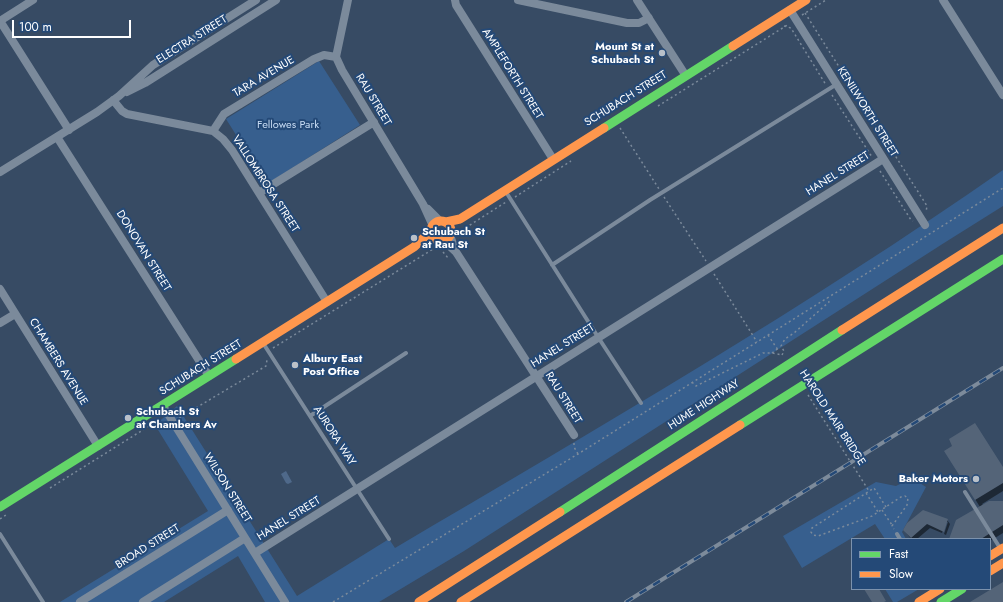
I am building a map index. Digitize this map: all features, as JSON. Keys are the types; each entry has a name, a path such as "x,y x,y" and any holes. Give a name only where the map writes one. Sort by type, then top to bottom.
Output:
{"main road":[{"name":"SCHUBACH STREET","path":"0,507 164,406 414,247 443,231 553,159 806,0"},
{"name":"HUME HIGHWAY","path":"419,602 918,281 1003,228"},
{"path":"462,602 1003,259"},
{"path":"991,555 1002,549"},
{"path":"991,570 1003,563"},
{"path":"919,602 932,595 941,602 960,590"},
{"path":"415,602 437,591"}],"street":[{"path":"33,0 0,21 68,130"},
{"name":"ELECTRA STREET","path":"116,98 154,65 256,0"},
{"name":"ELECTRA STREET","path":"0,172 116,98 145,83 276,0"},
{"path":"336,57 348,0"},
{"name":"AMPLEFORTH STREET","path":"455,0 456,5 553,159"},
{"path":"518,0 627,24 639,23 649,18"},
{"path":"637,0 686,76"},
{"path":"943,0 1003,96"},
{"name":"KENILWORTH STREET","path":"790,10 925,225"},
{"name":"TARA AVENUE","path":"213,131 224,114 314,59 324,55 336,57"},
{"name":"RAU STREET","path":"336,57 342,70 423,204 443,231 574,435"},
{"path":"116,98 122,111 127,114 213,131"},
{"path":"259,193 374,122"},
{"name":"VALLOMBROSA STREET","path":"213,131 232,150 327,302"},
{"name":"DONOVAN STREET","path":"57,137 209,376"},
{"name":"HANEL STREET","path":"255,553 883,159"},
{"name":"CHAMBERS AVENUE","path":"0,290 98,446"},
{"path":"0,324 15,314"},
{"name":"WILSON STREET","path":"164,406 285,602"},
{"name":"BROAD STREET","path":"80,602 228,510"},
{"path":"143,602 246,538"}],"lane":[{"path":"552,265 662,193 837,84"},
{"path":"505,190 598,338 642,403"},
{"name":"AURORA WAY","path":"263,343 389,540"},
{"path":"310,416 406,353"},
{"path":"965,492 1002,549"},
{"path":"0,534 43,602"},
{"path":"897,534 899,538"}],"path":[{"path":"654,108 826,0"},
{"path":"616,120 662,193"},
{"path":"443,231 459,232 576,158"},
{"path":"332,602 578,454 1003,188"},
{"path":"45,491 154,423 159,422 166,425 266,366 269,351 437,245 448,258"},
{"path":"772,353 778,350 785,339 794,333 829,302 827,297"},
{"path":"768,335 778,350"},
{"path":"692,382 696,386 763,354 772,353 782,355 784,351 781,346"},
{"name":"HAROLD MAIR BRIDGE","path":"806,392 869,491"},
{"path":"574,435 574,447 578,454"},
{"path":"886,507 874,488 812,528 811,532 813,535 818,536 872,516 882,509 886,507 901,497 905,496 908,498 907,505 892,526"},
{"path":"866,493 878,512"},
{"path":"882,509 897,534"},
{"path":"0,519 6,515"}],"green space":[{"name":"Fellowes Park","path":"319,61 360,125 267,184 226,119"},
{"path":"1003,170 1003,206 464,551 379,602 265,602 238,556 164,602 60,602 208,511 155,425 177,406 297,596 389,539 395,548 626,411 779,318 929,221"},
{"path":"912,478 926,487 902,532 905,538 884,538 875,524 802,568 783,536 876,482 896,486"},
{"path":"886,590 917,590 897,602 893,602"}],"shaded area":[{"path":"286,471 292,482 288,484 281,474"}],"building":[{"path":"975,423 1003,467 1003,483 975,500 944,451 952,446 949,439"},
{"path":"989,501 1003,501 1003,525 983,538 949,538 956,520"},
{"path":"923,510 948,519 944,532 927,524 911,538 903,530 907,523"},
{"path":"1003,582 1003,602 970,602 991,590"},
{"path":"865,590 880,590 886,601 872,602"}],"railway":[{"path":"626,602 1003,368"}],"traffic: fast":[{"path":"604,128 733,46"},
{"path":"740,425 1003,259"},
{"path":"560,512 842,330"},
{"path":"0,507 236,359"},
{"path":"941,602 960,590"}],"traffic: slow":[{"path":"733,46 806,0"},
{"path":"446,222 460,219 604,128"},
{"path":"441,221 448,224 451,231 448,238 441,241 434,238 431,231 434,224 441,221"},
{"path":"842,330 1003,228"},
{"path":"236,359 414,247 432,230"},
{"path":"461,602 740,425"},
{"path":"419,602 560,512"},
{"path":"991,555 1003,548"},
{"path":"991,570 1003,563"},
{"path":"919,602 938,590"}],"place":[{"name":"Mount St at Schubach St","path":"662,53"},
{"name":"Schubach St at Rau St","path":"414,238"},
{"name":"Albury East Post Office","path":"295,365"},
{"name":"Schubach St at Chambers Av","path":"128,418"},
{"name":"Baker Motors","path":"976,479"}]}
